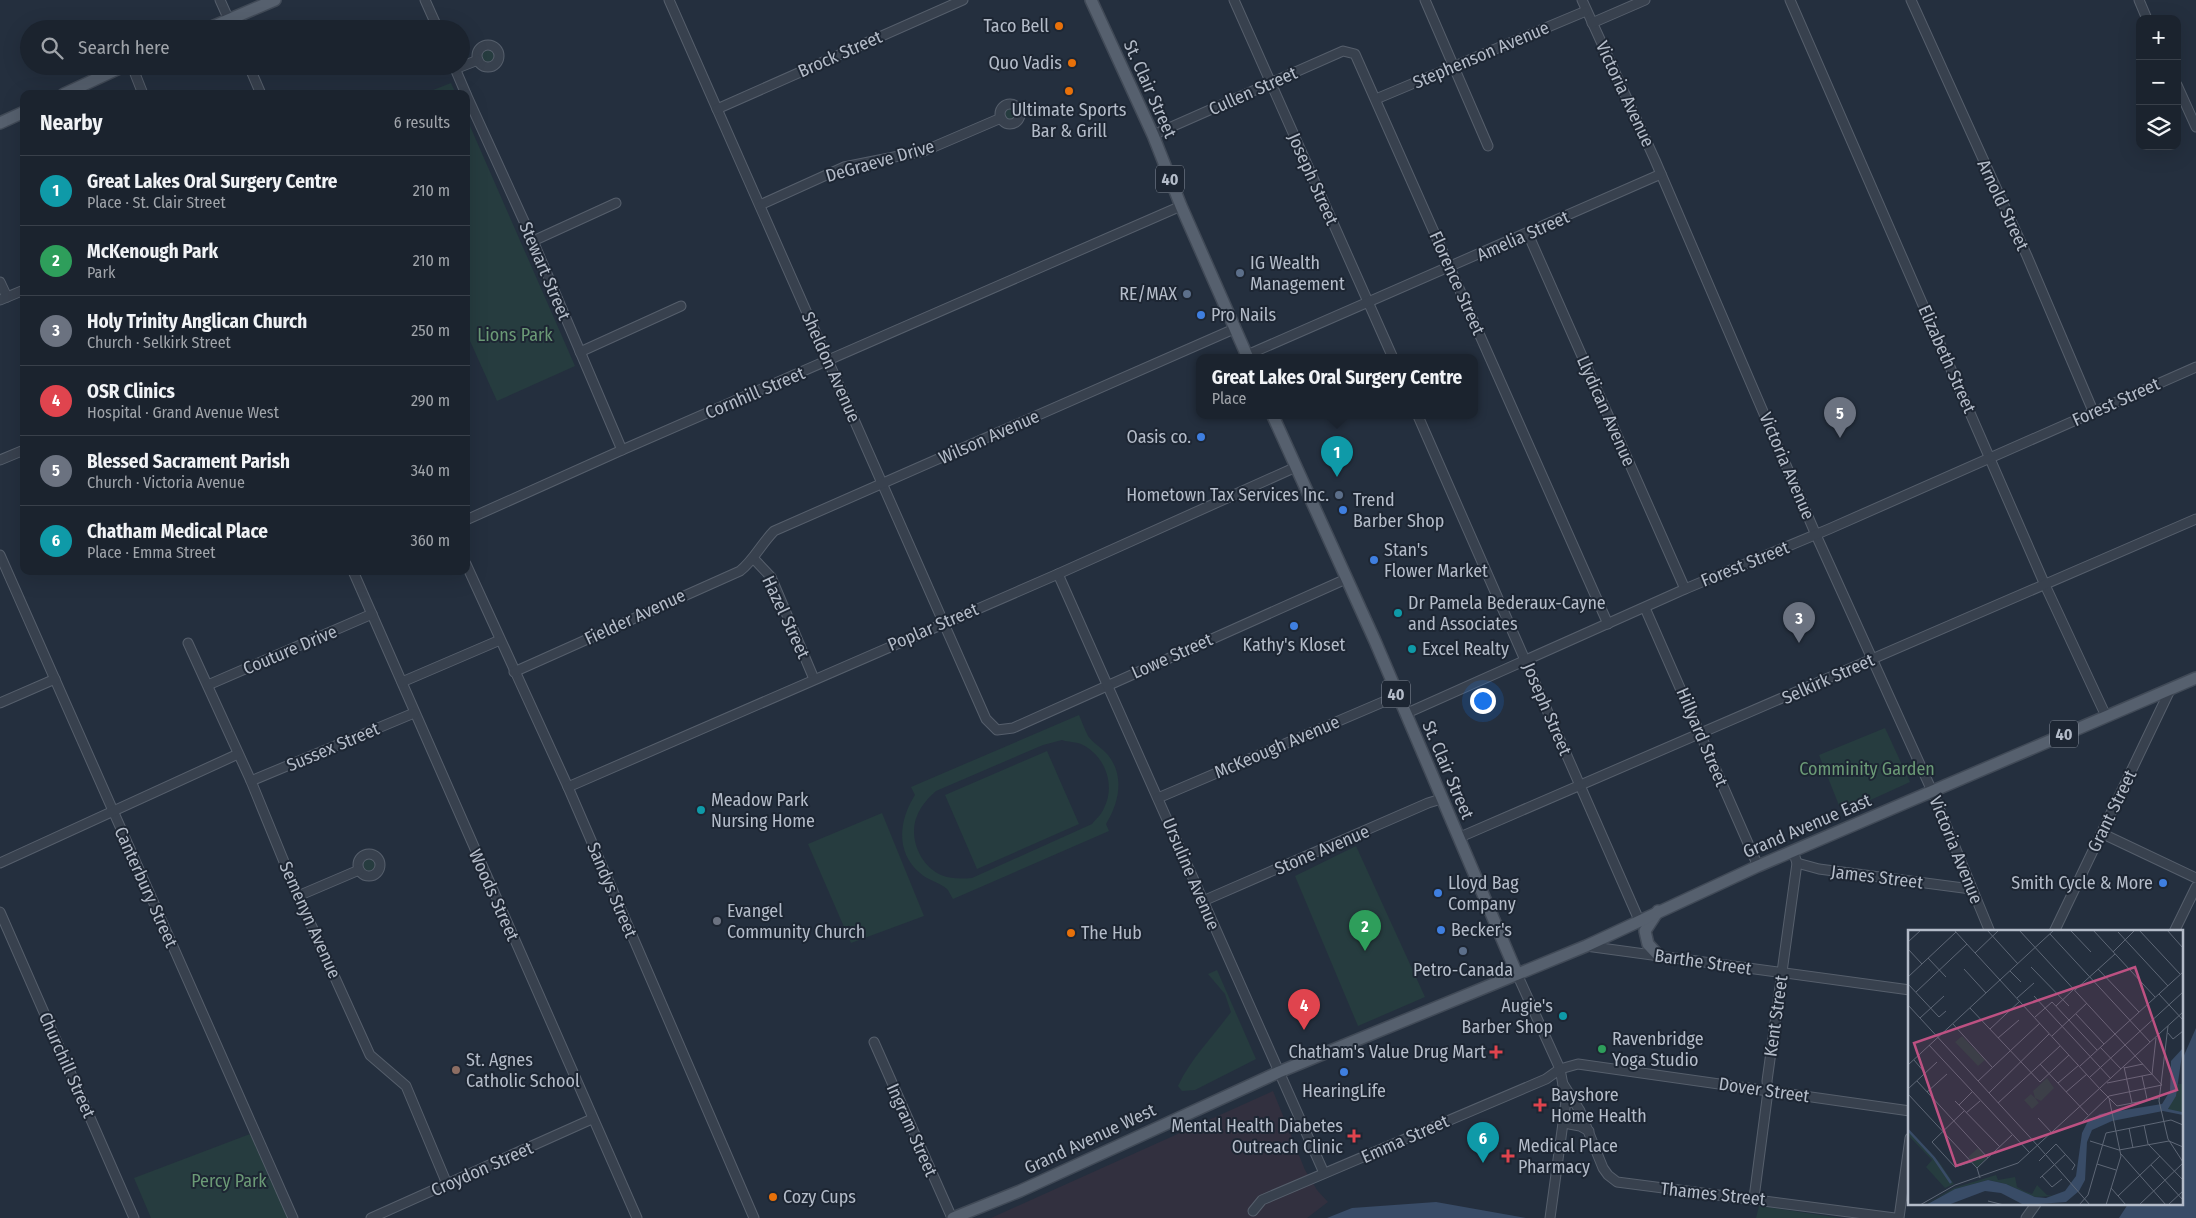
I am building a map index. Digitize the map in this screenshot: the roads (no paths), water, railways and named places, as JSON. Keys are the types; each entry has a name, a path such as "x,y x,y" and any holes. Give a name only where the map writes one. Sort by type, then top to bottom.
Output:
{"main road":[{"path":"238,20 275,0"},
{"name":"St. Clair Street","path":"1091,0 1153,135 1181,206 1246,354"},
{"path":"73,90 105,75"},
{"path":"0,123 20,114"},
{"name":"St. Clair Street","path":"1274,419 1375,642 1517,974"},
{"name":"Grand Avenue East","path":"1517,974 1586,946 1658,911 1792,851 2196,678"},
{"path":"1658,911 1645,931 1648,944 1659,956"},
{"name":"Grand Avenue West","path":"952,1218 1020,1191 1279,1072 1517,974"}],"street":[{"path":"220,0 229,20"},
{"path":"425,0 434,20"},
{"name":"Sheldon Avenue","path":"669,0 986,719 997,730"},
{"name":"Brock Street","path":"717,109 963,0"},
{"name":"Joseph Street","path":"1234,0 1391,354"},
{"path":"1425,0 1488,146"},
{"name":"Victoria Avenue","path":"1582,0 1661,174 1816,534 1932,791 1989,930"},
{"path":"1592,22 1645,0"},
{"name":"Elizabeth Street","path":"1790,0 2045,585 2106,716"},
{"name":"Arnold Street","path":"1911,0 2027,256 2093,411"},
{"path":"2139,0 2145,15"},
{"name":"Stephenson Avenue","path":"1376,99 1586,11"},
{"name":"Cullen Street","path":"1153,135 1344,50 1353,52"},
{"name":"Florence Street","path":"1353,52 1376,99 1608,624"},
{"path":"470,63 478,60"},
{"path":"136,75 141,90"},
{"path":"253,75 259,90"},
{"name":"Stewart Street","path":"458,75 464,90"},
{"path":"2181,94 2196,127"},
{"name":"Stewart Street","path":"470,103 533,241 622,450"},
{"name":"DeGraeve Drive","path":"760,205 844,167 924,151 1001,118"},
{"name":"Amelia Street","path":"1254,354 1661,174"},
{"path":"533,241 616,203"},
{"name":"Cornhill Street","path":"470,518 1181,206"},
{"name":"Llydican Avenue","path":"1528,234 1685,589"},
{"path":"0,282 4,299 20,292"},
{"path":"580,352 681,306"},
{"name":"Wilson Avenue","path":"754,559 764,541 774,531 1234,328"},
{"name":"Forest Street","path":"1405,714 1685,589 1991,459 2093,411 2196,367"},
{"name":"Joseph Street","path":"1419,419 1639,920"},
{"path":"0,460 20,452"},
{"name":"Poplar Street","path":"568,787 1058,574 1296,467"},
{"name":"Selkirk Street","path":"1458,838 1580,787 2196,519"},
{"name":"Canterbury Street","path":"0,555 293,1218"},
{"name":"Fielder Avenue","path":"514,672 740,571 754,559"},
{"name":"Hazel Street","path":"754,559 771,577 814,679"},
{"name":"Sandys Street","path":"470,573 568,787 754,1218"},
{"name":"Ursuline Avenue","path":"1058,574 1324,1173"},
{"name":"Woods Street","path":"355,575 592,1119 638,1218"},
{"name":"Lowe Street","path":"997,730 1013,728 1346,579"},
{"name":"Hillyard Street","path":"1645,608 1758,866"},
{"name":"Couture Drive","path":"208,685 372,614"},
{"path":"402,682 500,640"},
{"name":"Semenyn Avenue","path":"188,644 251,781 298,896 370,1055 406,1086 447,1184"},
{"path":"0,703 54,679"},
{"name":"Grant Street","path":"2055,930 2170,690"},
{"name":"McKeough Avenue","path":"1158,798 1397,696"},
{"name":"Sussex Street","path":"251,781 414,713"},
{"path":"0,863 113,813 238,754"},
{"name":"Stone Avenue","path":"1203,901 1441,800"},
{"path":"2101,833 2196,878"},
{"path":"1792,851 1797,863"},
{"name":"James Street","path":"1797,863 1819,869 1971,889"},
{"name":"Kent Street","path":"1754,1198 1768,1091 1767,1081 1797,863"},
{"path":"298,896 359,870"},
{"path":"2175,930 2196,887"},
{"name":"Churchill Street","path":"0,912 134,1218"},
{"name":"Barthe Street","path":"1586,946 1908,990"},
{"name":"St. Clair Street","path":"1517,974 1560,1069 1563,1084"},
{"name":"Ingram Street","path":"874,1042 952,1218"},
{"name":"Dover Street","path":"1560,1069 1578,1064 1908,1111"},
{"name":"Emma Street","path":"1253,1211 1262,1200 1546,1079 1560,1069"},
{"path":"1550,1218 1564,1123 1566,1101 1563,1084"},
{"name":"Thames Street","path":"1563,1084 1580,1111 1603,1168 1608,1176 1618,1182 1675,1191 1754,1198 1897,1218"},
{"name":"Croydon Street","path":"371,1218 592,1119"},
{"path":"1564,1123 1580,1126 1589,1131"},
{"path":"1897,1218 1908,1150"},
{"path":"2026,1218 2035,1206"}],"water":[{"path":"2196,1028 2196,1218 2119,1218 2127,1206 2184,1206 2184,1055"},
{"path":"1436,1202 1526,1218 1327,1218 1352,1208"}],"place":[{"name":"Taco Bell","path":"1059,26"},
{"name":"Quo Vadis","path":"1072,63"},
{"name":"Ultimate Sports Bar & Grill","path":"1069,91"},
{"name":"IG Wealth Management","path":"1240,273"},
{"name":"RE/MAX","path":"1187,294"},
{"name":"Pro Nails","path":"1201,315"},
{"name":"Oasis co.","path":"1201,437"},
{"name":"Blessed Sacrament Parish","path":"1840,438"},
{"name":"Great Lakes Oral Surgery Centre","path":"1337,477"},
{"name":"Hometown Tax Services Inc.","path":"1339,495"},
{"name":"Trend Barber Shop","path":"1343,510"},
{"name":"Stan's Flower Market","path":"1374,560"},
{"name":"Dr Pamela Bederaux-Cayne and Associates","path":"1398,613"},
{"name":"Kathy's Kloset","path":"1294,626"},
{"name":"Holy Trinity Anglican Church","path":"1799,643"},
{"name":"Excel Realty","path":"1412,649"},
{"name":"Meadow Park Nursing Home","path":"701,810"},
{"name":"Smith Cycle & More","path":"2163,883"},
{"name":"Lloyd Bag Company","path":"1438,893"},
{"name":"Evangel Community Church","path":"717,921"},
{"name":"Becker's","path":"1441,930"},
{"name":"The Hub","path":"1071,933"},
{"name":"McKenough Park","path":"1365,951"},
{"name":"Petro-Canada","path":"1463,951"},
{"name":"Augie's Barber Shop","path":"1563,1016"},
{"name":"OSR Clinics","path":"1304,1030"},
{"name":"Ravenbridge Yoga Studio","path":"1602,1049"},
{"name":"Chatham's Value Drug Mart","path":"1496,1052"},
{"name":"St. Agnes Catholic School","path":"456,1070"},
{"name":"HearingLife","path":"1344,1072"},
{"name":"Bayshore Home Health","path":"1540,1105"},
{"name":"Mental Health Diabetes Outreach Clinic","path":"1354,1136"},
{"name":"Medical Place Pharmacy","path":"1508,1156"},
{"name":"Chatham Medical Place","path":"1483,1163"},
{"name":"Cozy Cups","path":"773,1197"}],"park label":[{"name":"Lions Park","path":"515,335"},
{"name":"Comminity Garden","path":"1867,769"},
{"name":"Percy Park","path":"229,1181"}]}
